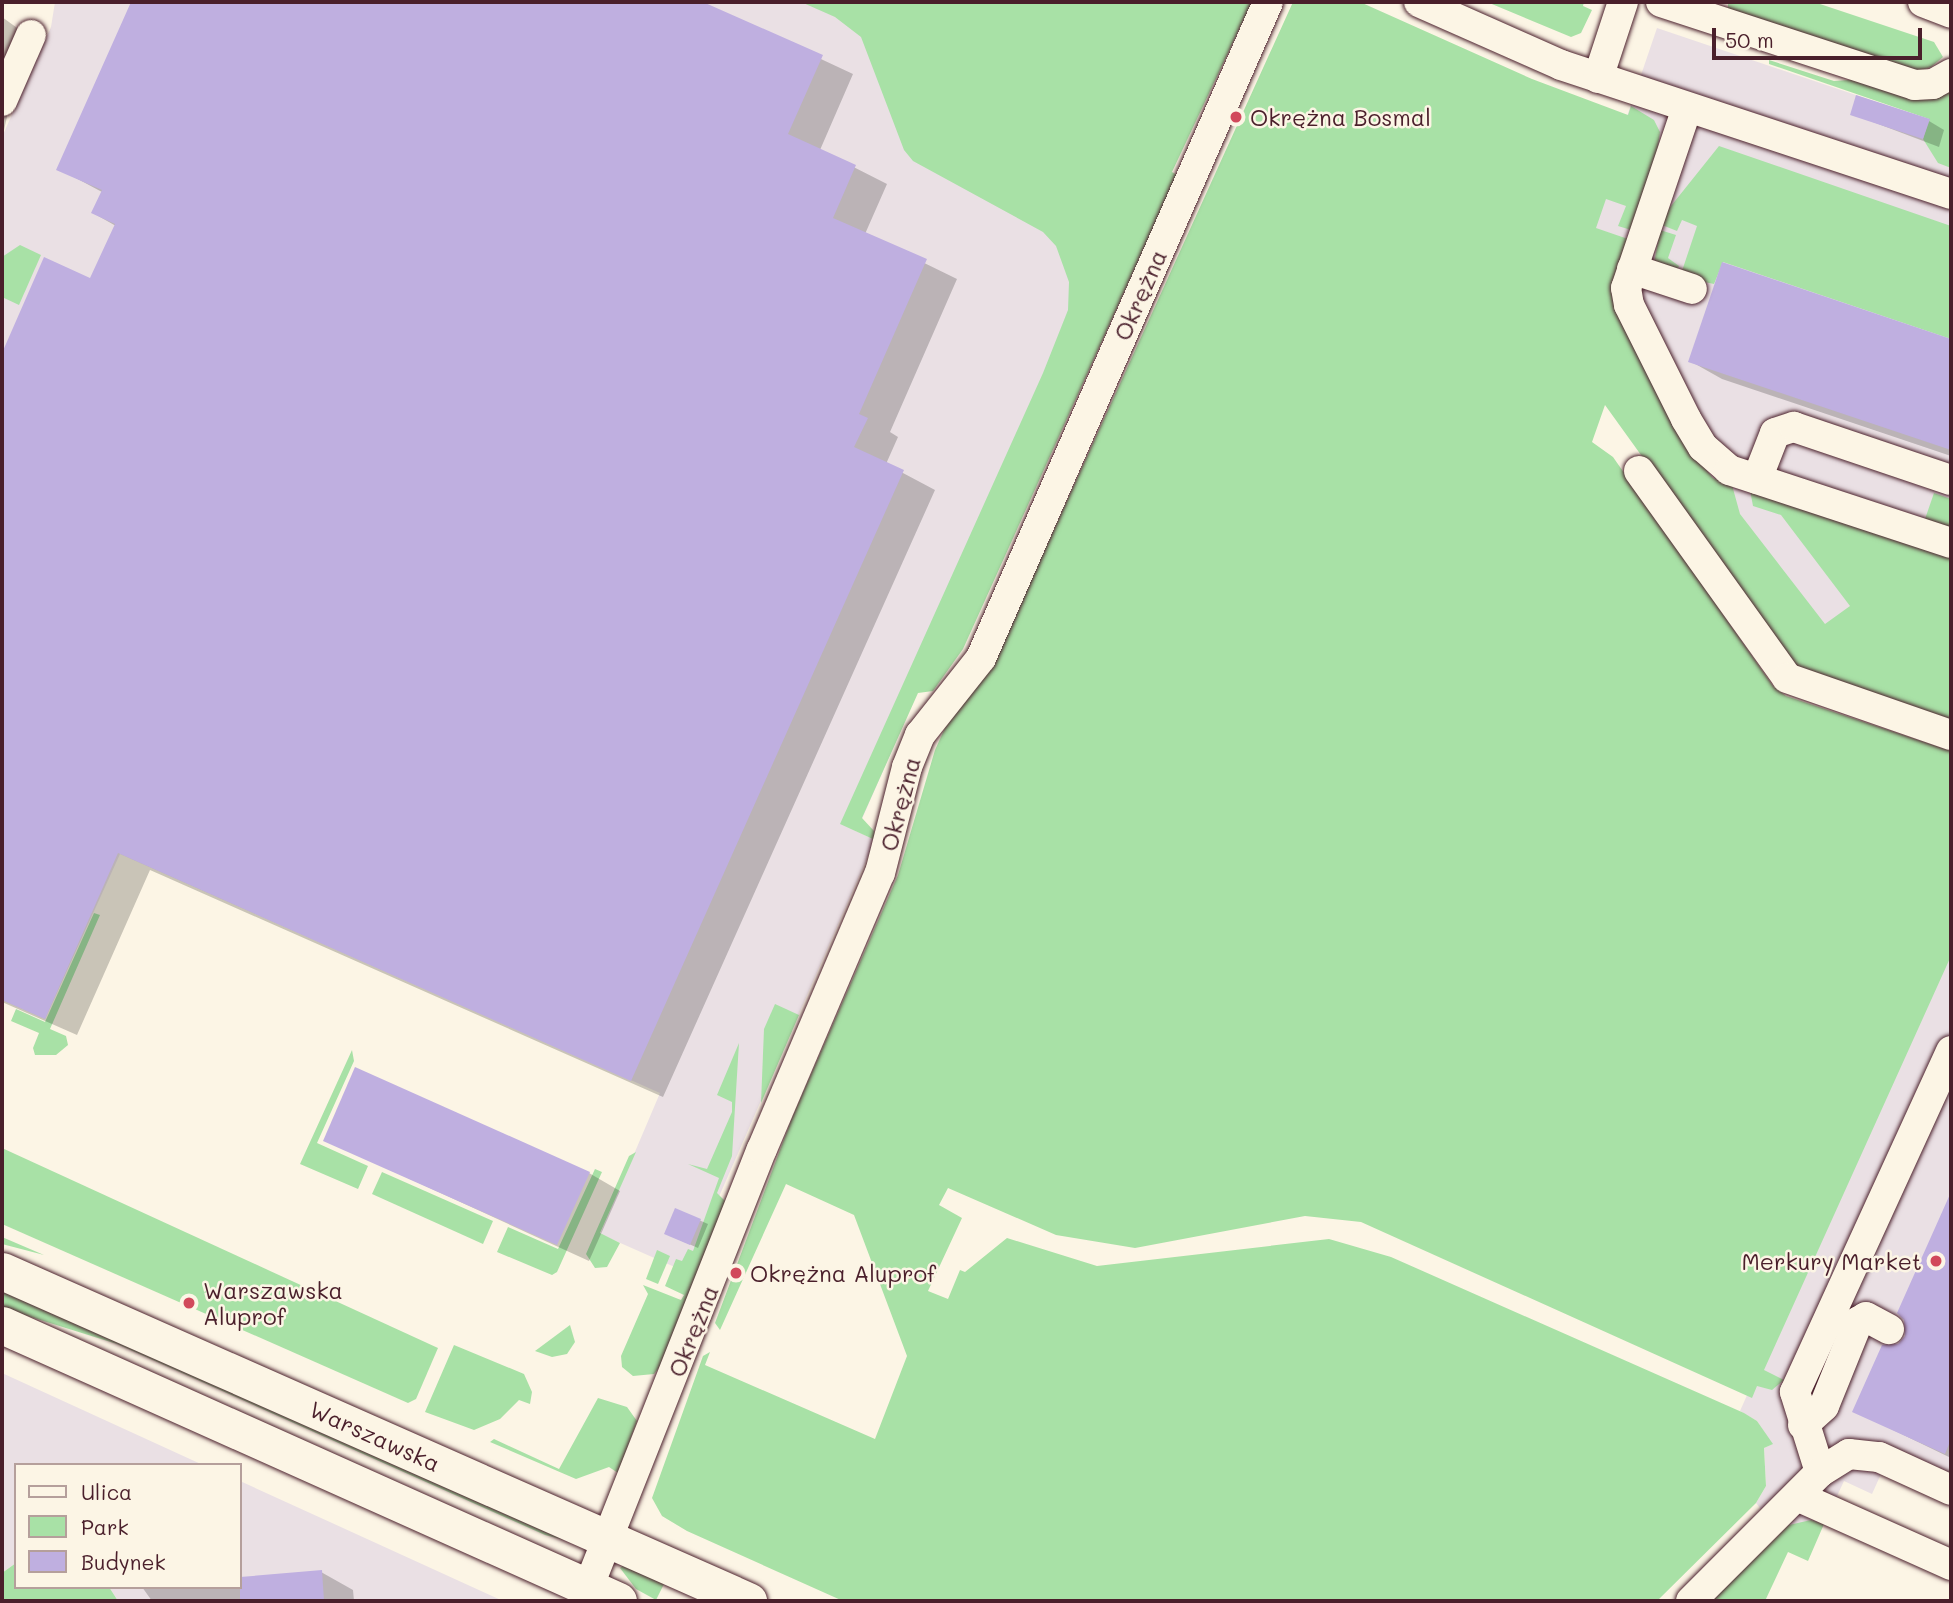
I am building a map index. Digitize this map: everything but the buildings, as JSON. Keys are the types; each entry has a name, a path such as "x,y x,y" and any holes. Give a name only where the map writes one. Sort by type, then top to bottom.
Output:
{"main road":[{"name":"Warszawska","path":"2,1271 748,1601"},
{"path":"2,1325 603,1595"}],"street":[{"name":"Okrężna","path":"603,1595 608,1540 762,1149 880,873 907,767 920,735 981,659 1268,2"},
{"path":"1419,2 1598,78 1687,108 1730,118 1951,194"},
{"path":"1598,78 1623,2"},
{"path":"1661,2 1915,85 1933,84 1951,74"},
{"path":"1923,2 1951,13"},
{"path":"2,102 31,35"},
{"path":"1687,108 1626,288 1629,304 1686,419 1714,458 1728,470 1951,543"},
{"path":"1632,270 1692,289"},
{"path":"1757,479 1775,433 1794,427 1951,480"},
{"path":"1639,471 1787,678 1951,735"},
{"path":"1820,1472 1803,1425 1795,1392 1951,1051"},
{"path":"1803,1425 1824,1406 1858,1322 1866,1317 1889,1329"},
{"path":"1691,1601 1833,1460 1864,1452 1951,1490"},
{"path":"1797,1496 1951,1565"}],"shaded area":[{"path":"55,2 865,2 1172,173 933,657 856,831 875,840 686,1272 600,1234 660,1093 120,854 45,1019 2,1000 2,137 51,27"},
{"path":"1657,28 1951,127 1951,721 1795,669 1567,293"},
{"path":"1951,936 1951,1506 1881,1474 1872,1494 1844,1481 1824,1524 1789,1525 1780,1533 1756,1503 1766,1486 1764,1448 1772,1444 1757,1421 1740,1411"},
{"path":"2,1373 199,1463 14,1463 14,1564 2,1573"},
{"path":"242,1482 503,1601 118,1601 110,1589 242,1589"}],"green space":[{"path":"801,2 1252,2 1172,172 1177,175 963,649 933,691 918,693 862,818 874,831 875,840 840,824 1043,373 1068,310 1069,282 1056,246 1043,232 913,161 904,150 861,37 835,17"},
{"path":"1293,2 1360,2 1532,79 1628,115 1631,106 1654,120 1660,132 1658,147 1631,230 1618,226 1626,206 1606,199 1596,228 1628,239 1611,286 1614,304 1692,453 1713,478 1732,485 1740,514 1825,624 1850,606 1781,515 1753,506 1750,490 1951,557 1951,721 1795,669 1605,405 1592,442 1613,457 1773,686 1786,696 1951,751 1951,956 1764,1370 1784,1380 1772,1390 1757,1386 1752,1398 1361,1222 1305,1216 1135,1248 1056,1235 948,1188 939,1205 962,1218 928,1291 948,1299 960,1270 965,1272 1007,1238 1097,1266 1329,1239 1391,1257 1744,1413 1757,1421 1773,1444 1764,1448 1766,1486 1756,1503 1657,1601 843,1601 687,1531 662,1516 652,1498 703,1356 710,1352 705,1365 875,1439 907,1356 854,1215 786,1184 720,1330 715,1323 792,1118 898,875 935,750 945,728 992,666"},
{"path":"1487,2 1584,2 1583,6 1592,10 1581,33 1571,37"},
{"path":"1728,2 1814,2 1934,42 1943,57 1931,67 1911,73 1728,11"},
{"path":"1769,60 1834,81 1864,79 1938,97 1951,91 1951,168 1938,163 1923,139 1929,119 1769,64"},
{"path":"1719,146 1951,226 1951,339 1723,262 1714,284 1680,277 1697,226 1682,220 1677,231 1662,225 1667,211"},
{"path":"1660,230 1676,235 1668,258 1679,266 1675,275 1654,264"},
{"path":"20,245 41,255 19,305 2,297 2,257"},
{"path":"1934,493 1951,499 1951,528 1925,519"},
{"path":"94,913 100,915 50,1029 66,1036 68,1045 56,1055 35,1055 33,1048 39,1033 11,1021 16,1009 45,1022"},
{"path":"775,1004 799,1015 761,1103 764,1029"},
{"path":"739,1043 732,1156 717,1193 725,1201 665,1360 654,1374 633,1376 622,1367 621,1356 648,1294 643,1285 681,1300 684,1295 665,1286 676,1259 682,1261 688,1249 693,1251 719,1178 688,1164 707,1169 732,1112 732,1102 717,1095"},
{"path":"352,1050 354,1061 317,1143 368,1166 358,1189 300,1164"},
{"path":"2,1148 438,1348 416,1399 408,1403 2,1224"},
{"path":"636,1152 600,1233 620,1243 607,1267 595,1268 586,1254 629,1156"},
{"path":"595,1169 602,1172 557,1272 552,1275 497,1252 508,1227 558,1249"},
{"path":"382,1172 493,1221 483,1244 372,1194"},
{"path":"2,1237 44,1255 2,1244"},
{"path":"657,1250 670,1256 658,1284 646,1279"},
{"path":"2,1287 568,1541 545,1535 117,1344 2,1308"},
{"path":"570,1325 575,1342 567,1354 552,1357 535,1351"},
{"path":"454,1345 524,1374 532,1392 530,1404 519,1400 500,1419 474,1430 425,1412"},
{"path":"598,1398 627,1407 637,1421 618,1473 609,1467 576,1479 490,1442 494,1439 559,1469"},
{"path":"1811,1520 1824,1524 1808,1561 1788,1552 1765,1601 1712,1601 1789,1525"},
{"path":"14,1564 14,1589 110,1589 118,1601 2,1601 2,1573"},
{"path":"624,1565 665,1582 656,1600 636,1589 620,1568"}],"place":[{"name":"Okrężna Bosmal","path":"1236,117"},
{"name":"Merkury Market","path":"1936,1261"},
{"name":"Okrężna Aluprof","path":"736,1273"},
{"name":"Warszawska Aluprof","path":"189,1303"}]}
